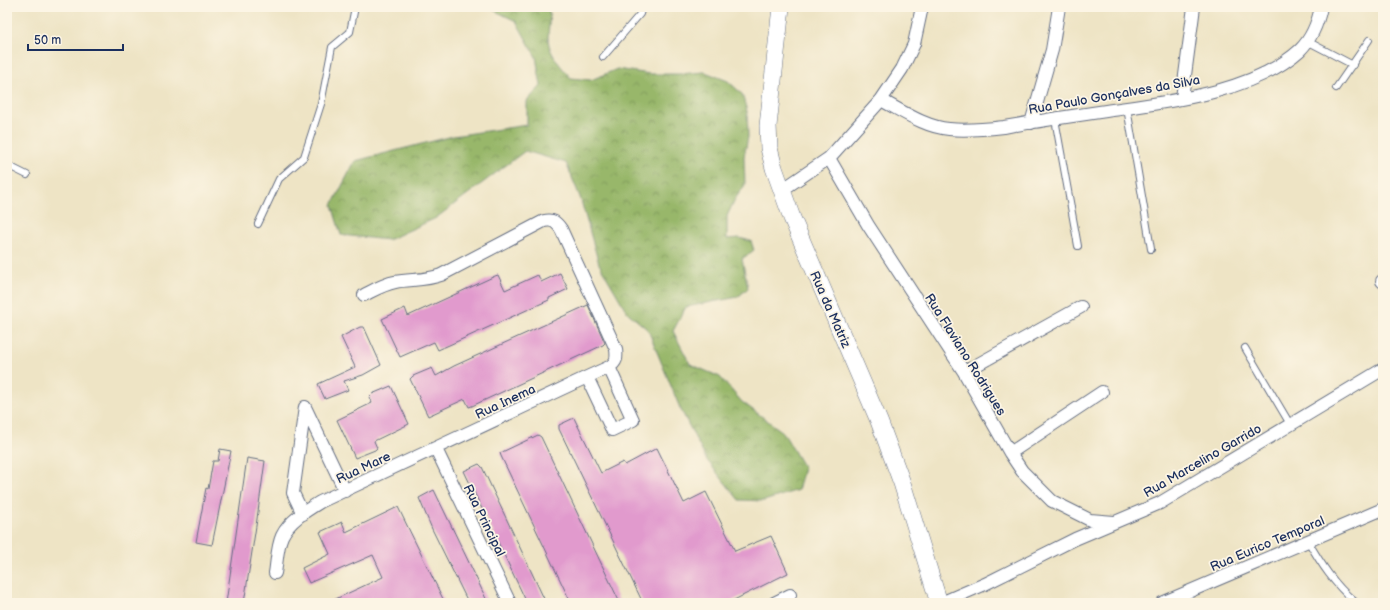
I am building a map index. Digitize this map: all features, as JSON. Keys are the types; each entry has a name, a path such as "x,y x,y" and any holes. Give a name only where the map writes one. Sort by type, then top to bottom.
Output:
{"main road":[{"name":"Rua da Matriz","path":"781,7 768,126 769,148 795,225 882,428 921,540 940,603"}],"street":[{"path":"782,190 829,158 881,100 902,69 914,44 922,7"},
{"path":"1032,122 1052,50 1059,7"},
{"path":"1182,98 1194,7"},
{"name":"Rua Paulo Gonçalves da Silva","path":"881,100 929,124 948,129 976,130 1126,108 1182,98 1212,91 1263,74 1284,62 1307,41 1313,31 1321,7"},
{"name":"Rua Flaviano Rodrigues","path":"829,158 872,232 964,372 1010,453 1022,471 1052,501 1090,520 1115,522"},
{"path":"364,296 386,284 396,281 430,279 441,275 544,221 550,220 556,222 561,229 616,349 617,358 614,364 609,367 634,420 612,430 586,377"},
{"path":"964,372 1081,307"},
{"name":"Rua Inema","path":"436,449 609,367"},
{"name":"Rua Marcelino Garrido","path":"940,603 985,584 1075,539 1160,503 1383,369"},
{"path":"1010,453 1102,392"},
{"path":"303,514 293,493 306,407 345,491"},
{"name":"Rua Mare","path":"275,573 282,536 286,530 303,514 320,502 436,449"},
{"name":"Rua Principal","path":"436,449 510,603"},
{"name":"Rua Eurico Temporal","path":"1162,603 1383,509"},
{"path":"774,603 790,595"}],"lane":[{"path":"258,224 279,179 304,157 321,104 332,47 350,32 355,7"},
{"path":"603,57 640,14 642,7"},
{"path":"1336,88 1369,40"},
{"path":"1307,41 1353,65"},
{"path":"1126,108 1151,249"},
{"path":"1055,118 1078,246"},
{"path":"7,165 27,175"},
{"path":"1245,348 1290,424"},
{"path":"1308,541 1336,585 1354,601"}],"green space":[{"path":"487,7 548,7 548,41 550,49 561,67 571,78 591,80 617,69 650,74 705,72 728,81 742,94 747,111 748,137 744,157 745,185 735,199 727,216 727,239 739,238 751,241 754,250 742,259 748,288 738,297 686,307 673,331 690,364 720,377 742,402 783,432 804,468 798,490 764,501 739,500 706,459 680,408 648,330 627,312 599,264 580,197 566,163 525,151 436,218 388,240 341,235 332,205 355,161 453,136 527,125 527,101 541,86 536,57 516,21"}],"building":[{"path":"560,273 568,289 549,298 549,300 438,350 434,342 400,357 382,319 405,308 408,316 498,275 505,290 538,275 541,282"},
{"path":"588,305 605,343 603,345 472,406 469,407 465,399 428,416 410,379 413,376 432,368 436,376 454,366"},
{"path":"360,327 364,327 381,365 363,375 344,381 348,390 325,399 318,384 355,367 341,337"},
{"path":"391,386 409,424 374,441 377,448 375,450 355,458 337,420 372,403 369,397 372,394"},
{"path":"574,418 601,473 623,462 625,465 657,448 684,503 706,492 735,551 771,536 788,573 728,603 643,603 559,429 559,425"},
{"path":"538,435 541,437 620,603 571,603 500,453"},
{"path":"220,449 231,451 212,545 196,542 206,488 208,489 213,461 218,461"},
{"path":"247,458 265,461 256,526 244,603 226,603"},
{"path":"479,464 482,467 546,603 527,603 464,471"},
{"path":"434,490 488,603 469,603 432,529 419,498"},
{"path":"398,507 445,603 327,603 383,577 373,555 309,583 302,568 330,554 320,532 342,522 346,532"}]}
